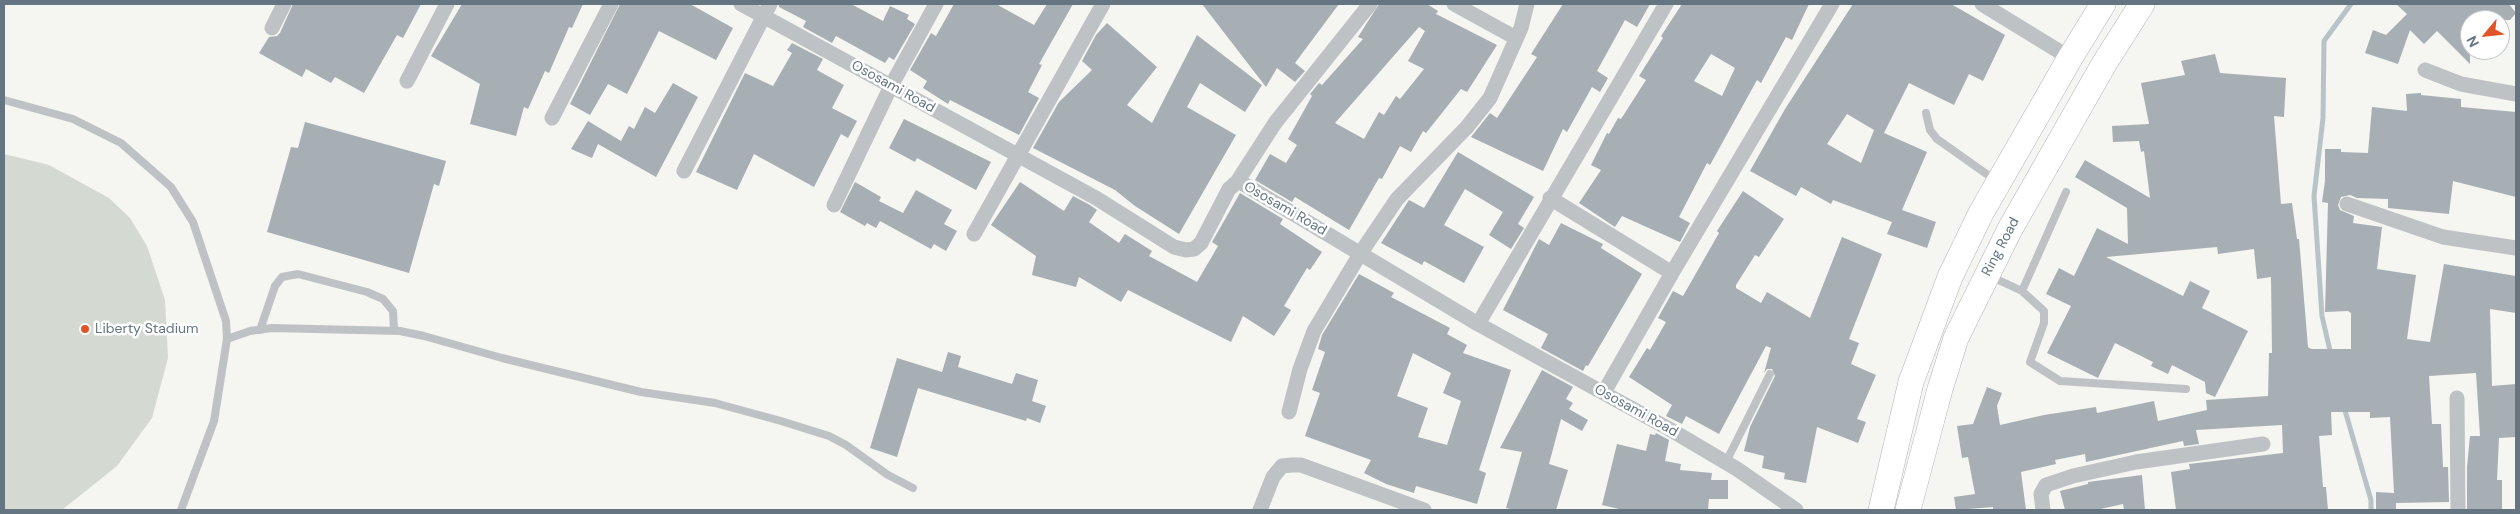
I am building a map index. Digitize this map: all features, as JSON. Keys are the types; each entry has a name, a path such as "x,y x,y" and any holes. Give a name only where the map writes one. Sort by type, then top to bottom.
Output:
{"main road":[{"path":"1881,510 1911,382 1950,277 1999,183 2103,4"},
{"name":"Ring Road","path":"1908,510 1940,389 1956,338 1986,274 2104,64 2142,4"}],"street":[{"path":"272,28 284,4"},
{"path":"407,81 447,4"},
{"path":"552,118 611,4"},
{"name":"Ososami Road","path":"741,4 767,10 891,86 1096,198 1174,247 1186,250 1194,249 1202,243 1229,190 1237,182 1246,185 1478,324 1604,392 1726,462 1796,510"},
{"path":"834,204 891,86 936,4"},
{"path":"974,234 1019,157 1103,4"},
{"path":"1237,182 1255,151 1275,124 1370,4"},
{"path":"1454,4 1516,38"},
{"path":"1289,412 1300,369 1314,331 1360,254 1397,199 1467,127 1490,98 1516,38 1527,4"},
{"path":"1478,324 1550,198 1666,4"},
{"path":"1604,392 1672,273 1832,4"},
{"path":"1984,4 2070,58"},
{"path":"684,171 767,10"},
{"path":"2425,70 2461,84 2516,94"},
{"path":"1550,198 1672,273"},
{"path":"2347,204 2443,237 2516,248"},
{"path":"2457,398 2458,510"},
{"path":"2043,510 2041,494 2046,485 2073,476 2136,462 2263,444"},
{"path":"1260,510 1273,477 1282,466 1301,465 1424,510"}],"lane":[{"path":"4,100 73,119 122,143 171,187 193,222 226,321 227,339 214,421 181,510"},
{"path":"1926,113 1930,130 1938,140 1999,183"},
{"path":"2022,291 2066,192"},
{"path":"260,330 275,286 282,277 298,274 366,292 383,299 393,311 394,331"},
{"path":"1986,274 2022,291 2044,311 2044,323 2030,362 2060,381 2186,388"},
{"path":"227,339 260,330 394,331 424,336 502,358 641,392 715,403 781,421 829,436 846,445 888,475 913,488"},
{"path":"1726,462 1770,374"}],"shaded area":[{"name":"Liberty Stadium","path":"4,154 49,165 109,198 130,218 147,246 165,300 168,358 152,418 117,466 62,510 4,510"}],"building":[{"path":"293,4 421,4 403,38 397,35 364,93 335,77 331,83 306,69 302,77 259,53 269,37 277,36 280,33"},
{"path":"462,4 583,4 572,28 569,27 549,73 545,71 528,109 524,107 516,136 470,124 480,84 431,56"},
{"path":"620,4 690,4 733,28 716,60 659,31 627,94 608,84 590,115 570,104"},
{"path":"779,4 851,4 883,21 890,6 909,15 907,19 915,24 894,60 889,57 885,63 836,36 832,43 803,27 806,21 779,7"},
{"path":"954,4 996,4 1034,25 1047,4 1073,4 1039,64 1042,65 1028,92 1039,98 1019,135 950,100 948,104 923,88 927,81 910,70 931,33 936,36"},
{"path":"1202,4 1339,4 1295,63 1305,71 1295,82 1277,68 1266,87"},
{"path":"1379,4 1427,4 1438,11 1436,14 1497,45 1467,92 1461,89 1426,133 1423,131 1411,152 1400,146 1382,179 1379,178 1349,230 1295,197 1292,202 1255,180 1270,154 1286,163 1297,145 1288,139 1312,96 1310,94 1319,83 1322,85 1363,39 1358,37","holes":["1419,27 1425,31 1408,61 1424,69 1400,99 1396,96 1384,115 1379,112 1364,139 1335,123"]},
{"path":"1563,4 1650,4 1637,27 1625,20 1597,71 1608,78 1600,92 1592,87 1567,132 1563,129 1543,171 1471,137 1490,113 1497,118 1537,57 1531,54"},
{"path":"1682,4 1809,4 1792,40 1786,37 1761,83 1757,80 1710,165 1707,163 1679,217 1690,223 1680,242 1622,216 1615,227 1579,203 1601,170 1591,165 1607,133 1609,134 1618,118 1621,119 1646,80 1639,76 1663,38 1661,36","holes":["1711,54 1735,68 1722,96 1694,81"]},
{"path":"1853,4 1951,4 2005,35 1983,81 1969,74 1954,105 1909,83 1884,133 1927,152 1902,210 1936,222 1927,248 1887,234 1892,222 1833,200 1831,204 1801,187 1796,196 1750,171 1785,109","holes":["1847,114 1874,130 1861,163 1827,144"]},
{"path":"2396,4 2509,4 2516,13 2510,20 2510,10 2460,10 2460,54 2437,31 2424,44 2410,30 2398,64 2365,53 2373,30 2386,35 2407,14"},
{"path":"1107,23 1157,67 1127,105 1152,123 1197,35 1262,85 1245,112 1200,83 1187,107 1236,135 1179,234 1135,206 1115,190 1033,148 1059,102 1092,70 1082,61 1096,35"},
{"path":"792,43 823,59 817,70 844,85 832,108 857,121 848,138 841,134 814,187 754,154 737,190 696,172 745,73 773,86 792,53 787,50"},
{"path":"2215,54 2220,73 2286,78 2284,117 2274,116 2281,204 2292,203 2297,239 2299,239 2308,347 2311,349 2351,349 2351,313 2348,311 2325,312 2328,203 2322,202 2325,181 2325,149 2341,149 2341,152 2368,153 2372,107 2407,111 2406,94 2421,93 2421,95 2461,99 2461,107 2516,112 2516,197 2453,181 2449,214 2388,208 2388,199 2357,198 2350,195 2341,197 2338,205 2340,210 2354,216 2353,223 2382,227 2377,269 2416,275 2407,339 2430,342 2444,264 2516,276 2516,313 2490,309 2492,386 2516,384 2516,437 2499,438 2497,480 2502,480 2502,510 2467,510 2467,467 2470,436 2480,436 2476,373 2429,376 2432,424 2441,424 2443,467 2448,467 2449,502 2396,503 2396,510 2376,510 2376,492 2394,493 2390,417 2370,418 2370,412 2331,412 2332,435 2319,436 2323,487 2326,487 2328,510 2176,510 2171,472 2190,469 2189,464 2283,453 2282,425 2196,430 2199,444 2184,446 2183,441 2086,462 2085,454 2055,460 2056,464 2021,472 2026,510 1993,510 1993,507 1956,510 1954,497 1975,494 1968,457 1962,458 1957,426 1973,424 1987,387 2002,393 1997,406 2000,425 2044,415 2096,407 2097,413 2154,401 2158,421 2207,410 2206,400 2268,396 2269,353 2272,353 2271,277 2257,279 2254,249 2218,254 2217,247 2106,257 2183,296 2190,281 2210,291 2202,308 2248,331 2215,397 2206,393 2205,382 2172,365 2168,374 2151,366 2153,362 2115,343 2098,378 2047,353 2071,306 2046,294 2059,268 2074,276 2097,228 2128,244 2127,208 2075,177 2085,160 2150,198 2144,151 2141,152 2139,141 2113,142 2112,126 2149,124 2141,83 2185,75 2181,61"},
{"path":"673,83 698,97 656,177 598,144 592,158 571,149 588,121 621,141 629,126 634,129 645,107 655,113"},
{"path":"904,119 991,162 976,190 917,158 915,162 889,148"},
{"path":"305,122 446,161 439,186 434,184 409,273 267,232 291,147 298,148"},
{"path":"1458,152 1534,197 1518,224 1524,228 1511,249 1489,235 1503,212 1465,189 1444,225 1484,247 1464,283 1424,261 1422,265 1381,243 1409,200 1424,208"},
{"path":"855,182 881,197 879,201 903,213 916,190 952,210 944,224 957,231 946,251 934,244 931,249 880,221 876,228 867,223 865,226 840,212"},
{"path":"1020,182 1064,211 1073,196 1090,205 1097,210 1089,222 1119,243 1125,234 1152,251 1149,256 1197,282 1218,246 1212,242 1240,193 1283,219 1280,224 1322,252 1310,270 1307,268 1284,306 1291,310 1274,336 1243,316 1231,342 1128,290 1121,302 1079,277 1076,287 1032,275 1036,256 991,225"},
{"path":"1743,191 1784,219 1759,257 1755,255 1736,285 1736,288 1761,303 1767,292 1810,318 1842,237 1882,254 1849,339 1859,343 1851,364 1876,375 1857,419 1866,422 1858,443 1817,427 1806,483 1784,479 1785,473 1762,468 1764,456 1744,451 1750,427 1775,376 1772,369 1767,369 1764,373 1771,348 1766,346 1719,434 1686,416 1682,424 1666,416 1672,405 1629,377 1647,348 1650,350 1666,322 1658,318 1673,291 1683,296 1719,233 1717,231"},
{"path":"1561,223 1603,244 1601,248 1642,274 1588,366 1586,365 1583,371 1541,348 1548,334 1503,310 1539,239 1549,245"},
{"path":"1359,274 1394,293 1391,297 1450,328 1447,334 1467,345 1463,353 1511,370 1479,470 1486,473 1477,504 1416,486 1414,493 1386,484 1364,473 1371,460 1305,436 1320,393 1312,390 1325,352 1318,349 1322,335","holes":["1413,353 1451,373 1443,393 1461,401 1447,445 1418,437 1428,408 1397,396"]},
{"path":"948,352 961,356 958,367 1012,384 1016,373 1038,380 1032,401 1046,406 1040,423 1027,418 1026,421 918,388 897,457 870,448 897,358 942,372"},
{"path":"1542,370 1573,387 1566,399 1573,403 1569,409 1588,420 1582,431 1561,419 1549,464 1568,470 1556,510 1515,510 1506,508 1522,452 1500,448"},
{"path":"1656,433 1669,440 1665,461 1681,464 1680,470 1712,473 1711,480 1728,480 1728,499 1709,499 1708,510 1623,510 1602,505 1617,444 1646,451 1650,434 1655,435"},
{"path":"2142,475 2145,510 2124,510 2123,504 2096,510 2065,510 2060,491 2088,484 2088,482"}],"waterway":[{"path":"2331,355 2322,316 2314,196 2323,118 2324,41 2351,4"},
{"path":"2344,407 2371,500 2371,510"}],"place":[{"name":"Liberty Stadium","path":"85,329"}]}
